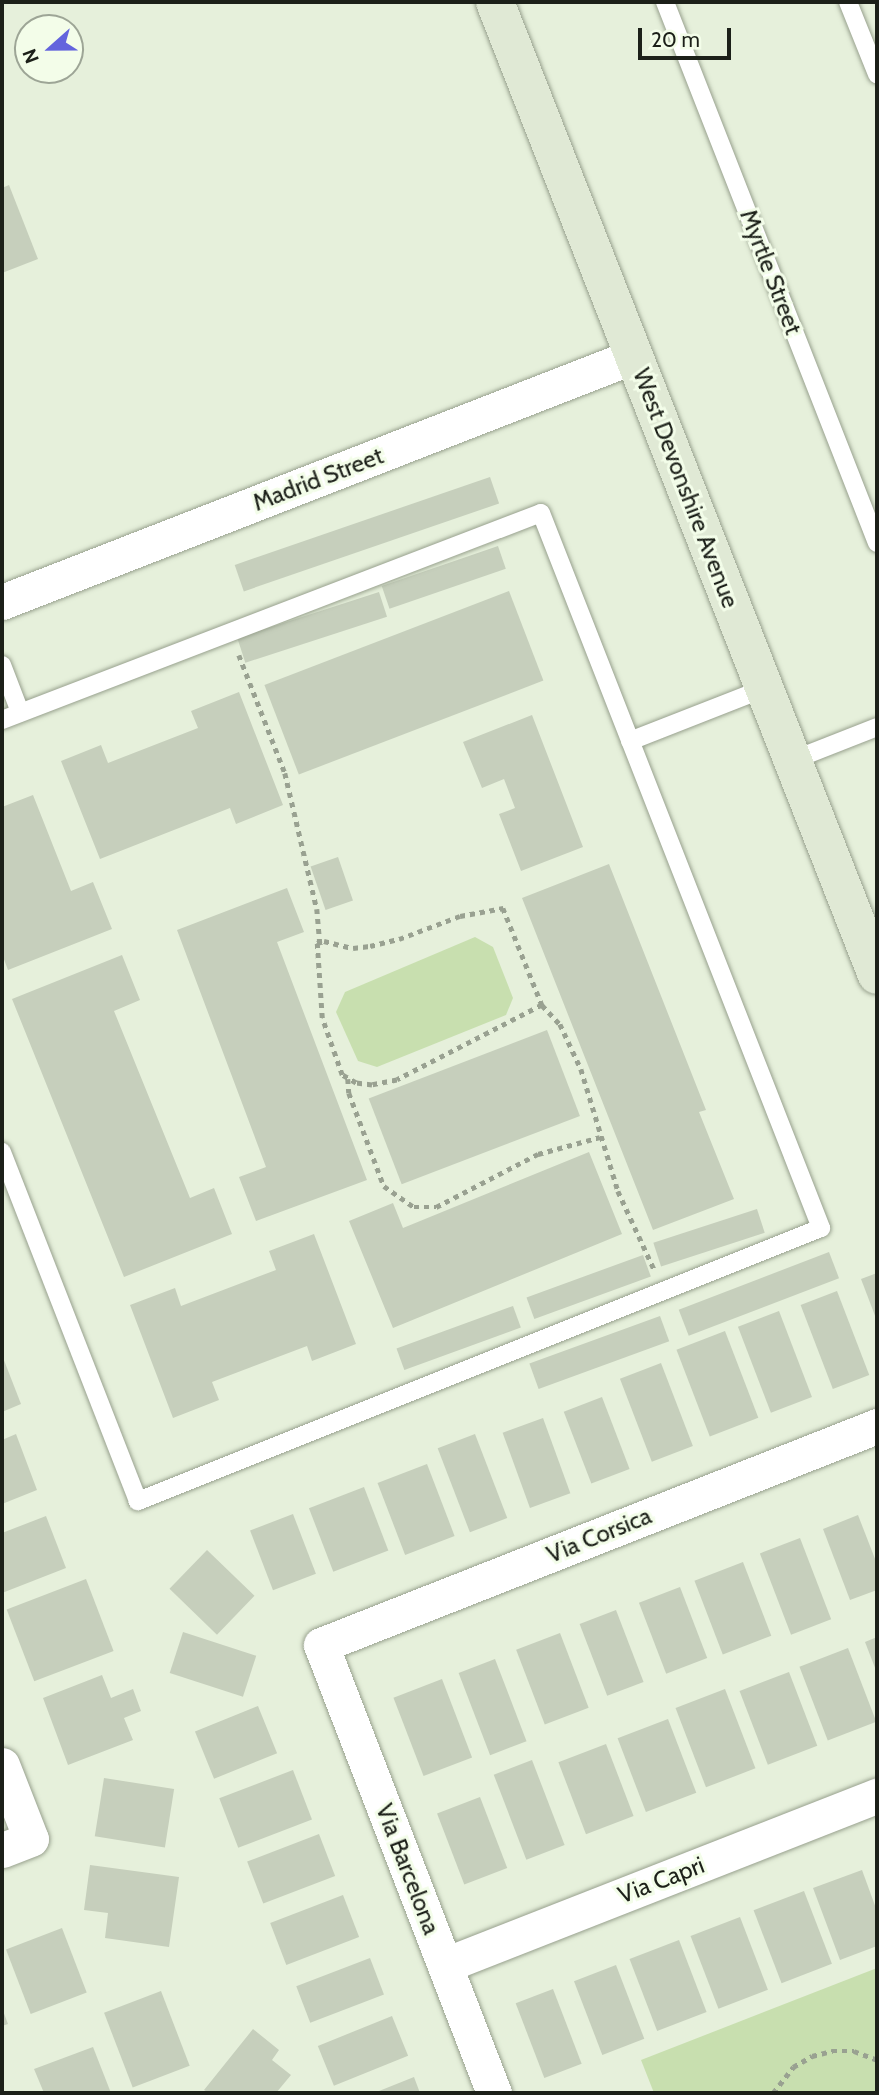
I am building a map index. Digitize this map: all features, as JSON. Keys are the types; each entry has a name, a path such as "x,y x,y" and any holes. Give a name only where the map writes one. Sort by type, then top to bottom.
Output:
{"main road":[{"name":"West Devonshire Avenue","path":"495,2 877,975"}],"street":[{"name":"Madrid Street","path":"2,602 634,356"},
{"name":"Via Corsica","path":"321,1645 877,1426"},
{"name":"Via Barcelona","path":"321,1645 494,2093"},
{"path":"2,1765 17,1845"},
{"name":"Via Capri","path":"445,1965 877,1796"}],"lane":[{"name":"Myrtle Street","path":"665,2 877,543"},
{"path":"848,2 877,74"},
{"path":"2,720 541,513 821,1228 138,1501 2,1152"},
{"path":"2,665 20,712"},
{"path":"630,741 765,688"},
{"path":"793,760 877,727"}],"path":[{"path":"230,632 285,773 317,909 322,1018 342,1075 356,1083 372,1085 397,1080 542,1005"},
{"path":"320,943 353,948 370,946 399,939 460,916 503,908 542,1005 559,1024 581,1069 618,1191 664,1291"},
{"path":"348,1079 349,1093 384,1186 414,1206 436,1207 538,1154 600,1137"},
{"path":"773,2093 793,2067 812,2056 832,2051 854,2051 877,2060"}],"green space":[{"path":"475,937 493,947 513,998 506,1015 377,1067 358,1061 336,1012 345,992"},
{"path":"877,1968 877,2093 654,2093 641,2060"}],"building":[{"path":"9,185 38,259 2,273 2,188"},
{"path":"490,477 499,503 244,591 235,565"},
{"path":"498,546 506,569 390,609 382,586"},
{"path":"509,591 543,681 299,775 264,685"},
{"path":"379,592 387,617 245,663 237,638"},
{"path":"239,692 283,805 236,824 230,808 100,859 61,761 101,745 108,763 198,728 191,711"},
{"path":"532,715 583,847 521,871 499,814 515,808 504,779 482,788 463,742"},
{"path":"33,795 71,891 93,882 112,929 8,970 2,954 2,807"},
{"path":"338,857 353,900 326,910 311,866"},
{"path":"609,864 706,1110 699,1112 734,1199 653,1230 522,898"},
{"path":"287,888 304,932 277,942 367,1180 256,1221 239,1177 266,1167 177,930"},
{"path":"122,955 140,1000 114,1011 190,1198 214,1188 232,1234 124,1277 12,999"},
{"path":"547,1030 580,1116 402,1184 369,1098"},
{"path":"589,1152 622,1234 393,1328 349,1221 393,1203 403,1228"},
{"path":"757,1209 765,1233 661,1266 653,1243"},
{"path":"314,1234 356,1344 312,1361 307,1346 212,1382 219,1400 173,1418 130,1305 175,1288 181,1306 276,1270 269,1251"},
{"path":"829,1252 839,1278 689,1336 679,1310"},
{"path":"643,1255 651,1277 534,1319 526,1297"},
{"path":"877,1273 877,1321 861,1279"},
{"path":"837,1291 869,1375 833,1389 801,1305"},
{"path":"513,1306 521,1328 404,1370 396,1348"},
{"path":"779,1311 812,1397 771,1413 738,1327"},
{"path":"660,1316 669,1341 539,1389 529,1364"},
{"path":"725,1331 758,1418 710,1436 676,1350"},
{"path":"2,1355 21,1404 2,1412"},
{"path":"661,1363 693,1446 652,1462 620,1379"},
{"path":"602,1397 630,1469 591,1484 564,1412"},
{"path":"543,1418 570,1493 530,1508 503,1433"},
{"path":"16,1434 37,1490 2,1504 2,1440"},
{"path":"475,1434 507,1518 470,1532 438,1448"},
{"path":"427,1464 455,1536 405,1555 378,1483"},
{"path":"364,1487 388,1550 333,1572 309,1508"},
{"path":"293,1514 316,1574 273,1590 250,1530"},
{"path":"858,1515 877,1564 877,1590 850,1600 823,1529"},
{"path":"46,1516 66,1568 2,1593 2,1533"},
{"path":"800,1538 831,1619 791,1635 760,1553"},
{"path":"207,1550 254,1596 217,1635 169,1589"},
{"path":"743,1562 771,1636 723,1654 694,1581"},
{"path":"86,1579 114,1651 34,1681 7,1609"},
{"path":"680,1587 707,1658 666,1674 639,1603"},
{"path":"616,1610 644,1682 607,1696 580,1624"},
{"path":"183,1632 256,1656 243,1697 170,1673"},
{"path":"560,1633 589,1708 545,1725 516,1650"},
{"path":"877,1637 877,1673 865,1642"},
{"path":"848,1648 876,1722 828,1740 799,1667"},
{"path":"495,1659 527,1741 490,1755 459,1673"},
{"path":"789,1672 817,1746 768,1765 740,1691"},
{"path":"102,1675 111,1698 133,1689 141,1711 124,1718 133,1740 68,1765 43,1698"},
{"path":"442,1679 472,1757 424,1776 393,1698"},
{"path":"725,1689 755,1768 706,1787 676,1708"},
{"path":"258,1706 277,1753 214,1779 195,1731"},
{"path":"668,1719 696,1793 646,1812 618,1738"},
{"path":"606,1744 634,1816 586,1834 558,1762"},
{"path":"532,1760 565,1845 526,1860 494,1775"},
{"path":"293,1770 312,1819 238,1848 219,1798"},
{"path":"104,1778 174,1789 165,1847 95,1836"},
{"path":"480,1797 507,1868 464,1884 437,1813"},
{"path":"319,1834 335,1876 263,1904 247,1862"},
{"path":"90,1865 179,1877 169,1947 105,1938 108,1913 84,1910"},
{"path":"862,1870 877,1911 877,1946 840,1960 813,1888"},
{"path":"804,1891 832,1964 782,1983 754,1910"},
{"path":"343,1895 359,1937 286,1965 270,1923"},
{"path":"740,1917 768,1990 718,2009 691,1936"},
{"path":"62,1928 87,1992 31,2014 6,1950"},
{"path":"679,1940 707,2012 657,2031 630,1959"},
{"path":"370,1958 384,1994 310,2023 296,1986"},
{"path":"616,1965 644,2039 602,2055 574,1981"},
{"path":"553,1989 582,2064 544,2078 516,2003"},
{"path":"161,1991 190,2066 133,2088 104,2013"},
{"path":"2,2008 8,2024 2,2026"},
{"path":"392,2016 408,2056 334,2086 318,2046"},
{"path":"253,2029 279,2050 272,2060 291,2075 276,2093 209,2093 204,2090"},
{"path":"93,2047 111,2093 44,2093 34,2069"},
{"path":"414,2077 420,2093 374,2093"}]}
